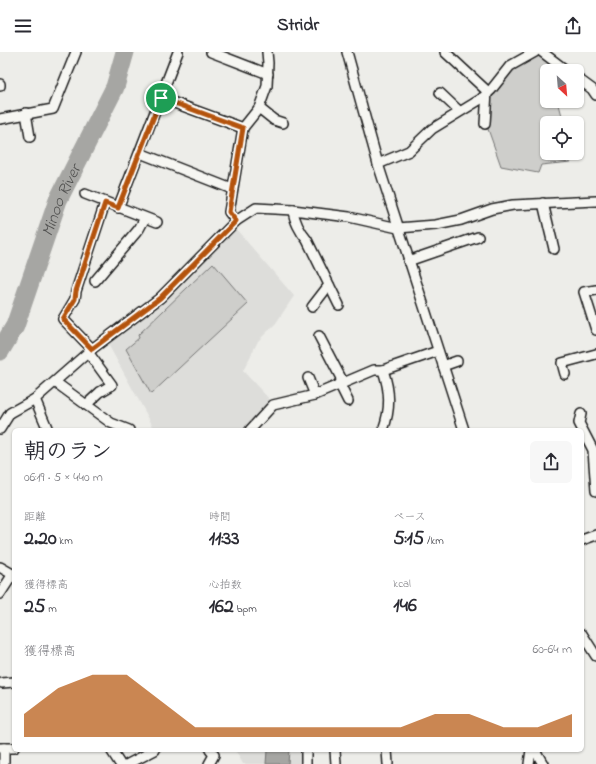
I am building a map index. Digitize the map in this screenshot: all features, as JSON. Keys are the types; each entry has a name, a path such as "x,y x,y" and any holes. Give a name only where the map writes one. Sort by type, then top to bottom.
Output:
{"street":[{"path":"0,118 53,109 76,52"},
{"path":"118,208 178,52"},
{"path":"211,52 268,74"},
{"path":"236,221 229,212 243,128 259,108 267,86 267,52"},
{"path":"347,52 378,164 408,261 463,428"},
{"path":"445,52 488,93"},
{"path":"378,164 409,151 432,129 488,93 510,66 535,52"},
{"path":"542,52 558,64"},
{"path":"584,83 595,91"},
{"path":"440,93 459,112"},
{"path":"485,124 488,93"},
{"path":"161,98 243,128"},
{"path":"259,108 274,120 283,123"},
{"path":"26,113 30,137"},
{"path":"140,153 232,189"},
{"path":"85,194 157,222"},
{"path":"0,429 10,414 35,399 90,351 160,298 236,221 256,208 293,210 366,219 398,228 436,225 461,220 492,209 513,205 596,200"},
{"path":"86,405 100,392 112,385 90,351 63,319 75,299 76,291 105,203"},
{"path":"543,203 554,249"},
{"path":"293,210 302,235 339,305"},
{"path":"95,281 139,230 145,218"},
{"path":"408,261 462,247 478,237"},
{"path":"312,307 329,285"},
{"path":"596,290 584,292 596,330"},
{"path":"319,336 348,401"},
{"path":"252,428 273,405 315,395 374,370 383,370 438,351"},
{"path":"564,374 561,360 596,354"},
{"path":"443,366 458,361"},
{"path":"383,370 388,385 389,400 388,416 383,428"},
{"path":"308,378 315,395"},
{"path":"55,382 111,423 124,428"},
{"path":"35,399 47,428"},
{"path":"581,414 579,424 581,428"},
{"path":"584,433 593,450 596,492"},
{"path":"584,539 596,535"},
{"path":"0,567 12,573"},
{"path":"0,594 12,576"},
{"path":"584,637 595,651"},
{"path":"2,683 12,682"},
{"path":"2,748 4,764"},
{"path":"112,752 120,764"},
{"path":"128,764 145,752"},
{"path":"210,764 214,755 212,752"},
{"path":"306,752 306,764"},
{"path":"335,752 336,764"},
{"path":"387,752 388,764"},
{"path":"530,764 531,752"},
{"path":"536,752 543,764"}],"shaded area":[{"path":"539,54 552,64 540,64 540,108 560,108 562,116 540,116 540,160 571,160 571,162 541,165 538,173 501,166 488,129 490,99 513,68"},
{"path":"236,229 294,296 276,323 258,341 243,371 272,402 248,428 154,428 108,344 164,302"},
{"path":"213,263 248,304 151,394 126,349 139,338 138,335"},
{"path":"236,752 302,752 302,764 243,764"},
{"path":"267,752 289,752 288,764 266,764"}],"waterway":[{"name":"Minoo River","path":"0,351 15,326 58,200 115,87 125,52"}],"route":[{"path":"161,98 243,128 229,212 236,221 160,298 92,349 63,319 75,299 76,291 105,203 118,208 161,98"}]}
